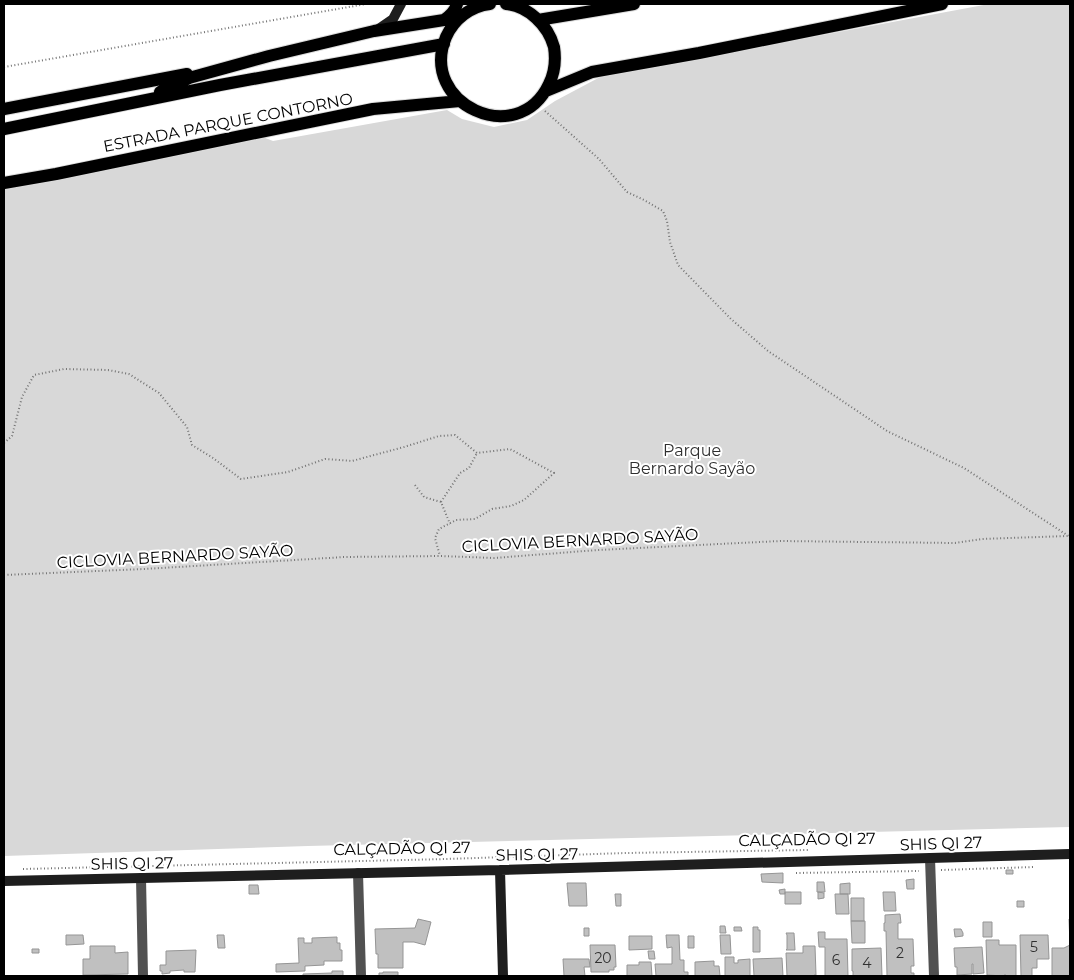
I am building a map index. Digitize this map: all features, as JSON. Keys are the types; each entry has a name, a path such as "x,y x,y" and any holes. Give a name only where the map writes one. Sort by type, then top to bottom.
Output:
{"main road":[{"path":"140,102 190,78 232,66 374,31 444,20 456,8 476,8 490,4"},
{"path":"462,7 460,18 450,30 444,44 442,54 444,75 460,101 469,108 491,116 503,116 515,114 536,103 546,91 553,75 555,56 550,37 538,20 520,7 506,4"},
{"path":"538,20 634,4"},
{"path":"546,91 592,72 699,53 942,4"},
{"path":"4,129 220,85 444,44"},
{"path":"4,109 232,66"},
{"name":"ESTRADA PARQUE CONTORNO","path":"4,183 373,109 460,101"}],"street":[{"path":"374,31 385,26 392,19 401,4"},
{"name":"SHIS QI 27","path":"4,881 500,870 1070,854"},
{"path":"930,858 934,976"},
{"path":"500,870 502,976"},
{"path":"358,872 361,976"},
{"path":"142,878 143,976"}],"path":[{"path":"4,67 366,4"},
{"path":"536,103 599,159 627,192 663,211 667,221 670,242 678,265 731,319 768,351 886,431 964,468 1069,537"},
{"path":"4,443 12,436 22,398 34,375 64,369 108,370 129,374 159,393 187,427 192,445 241,479 288,472 325,459 352,461 438,436 455,435 477,453 510,450 554,473 524,500 511,506 492,509 475,519 456,520 439,529 435,538 440,556"},
{"path":"441,502 460,473 469,468 477,453"},
{"path":"415,485 424,497 441,502"},
{"path":"441,502 450,524"},
{"name":"CICLOVIA BERNARDO SAYÃO","path":"4,575 346,557 440,556 494,558 598,550 780,542 955,543 982,540 1069,537"},
{"name":"CALÇADÃO QI 27","path":"18,869 636,852 812,850"},
{"path":"793,873 930,871 1042,866"}],"green space":[{"name":"Parque Bernardo Sayão","path":"989,4 1070,4 1070,827 308,846 4,856 4,184 253,133 273,141 447,110 462,119 494,127 527,120 555,101 602,76"}],"building":[{"path":"1006,870 1013,870 1013,874 1006,874"},
{"path":"783,873 783,883 762,882 761,874"},
{"path":"914,879 914,889 907,889 906,880"},
{"path":"817,882 824,882 825,892 817,892"},
{"path":"567,883 586,883 587,906 569,906"},
{"path":"850,883 850,894 840,894 840,884"},
{"path":"249,885 258,885 259,894 249,894"},
{"path":"785,889 785,894 780,894 779,890"},
{"path":"785,892 801,892 801,904 785,904"},
{"path":"818,892 824,893 824,898 818,899"},
{"path":"883,892 895,892 896,911 884,911"},
{"path":"615,894 621,894 621,906 616,906"},
{"path":"835,894 848,894 849,914 836,914"},
{"path":"851,898 864,898 864,921 851,921"},
{"path":"1017,901 1024,901 1024,907 1017,907"},
{"path":"900,914 901,923 898,923 898,939 913,939 914,966 911,966 911,973 914,973 914,976 887,976 886,931 884,931 885,915"},
{"path":"418,919 431,922 425,945 403,942 403,968 378,968 375,929 415,928"},
{"path":"851,921 865,921 865,943 852,943"},
{"path":"983,922 992,922 992,937 983,937"},
{"path":"720,926 725,926 726,933 720,933"},
{"path":"734,927 741,927 742,931 734,931"},
{"path":"753,927 758,927 758,930 760,930 760,952 753,952"},
{"path":"584,928 589,928 589,936 584,936"},
{"path":"954,929 961,929 963,936 955,937"},
{"path":"818,932 825,932 825,939 847,939 848,976 825,976 825,947 819,947"},
{"path":"786,933 794,933 795,950 786,950"},
{"path":"66,935 83,935 84,944 66,945"},
{"path":"217,935 224,935 225,948 218,948"},
{"path":"666,935 679,935 680,960 684,960 684,972 688,972 688,976 656,976 655,964 672,964 672,947 667,948"},
{"path":"720,935 730,935 731,954 721,954"},
{"path":"1020,935 1048,935 1049,959 1037,959 1037,968 1032,968 1032,976 1021,976"},
{"path":"629,936 652,936 652,949 629,950"},
{"path":"688,936 694,936 694,948 688,948"},
{"path":"337,937 337,943 340,943 340,950 342,950 342,961 324,961 324,965 305,966 305,971 276,972 276,964 299,963 298,938 304,938 304,943 312,943 312,938"},
{"path":"986,940 999,940 999,945 1016,945 1016,976 987,975"},
{"path":"590,945 615,945 616,967 614,967 614,970 609,970 609,972 591,972"},
{"path":"1070,945 1070,976 1052,976 1052,948 1064,948"},
{"path":"90,946 115,946 115,953 128,952 128,974 83,975 83,959 90,959"},
{"path":"803,946 815,946 816,975 787,976 786,953 803,953"},
{"path":"982,947 984,973 973,974 972,964 972,974 957,975 954,948"},
{"path":"881,948 882,976 853,976 852,949"},
{"path":"32,949 39,949 39,953 32,953"},
{"path":"196,950 195,972 184,972 184,970 170,971 170,973 162,974 162,971 160,971 160,965 166,965 166,951"},
{"path":"648,951 654,951 655,959 649,959"},
{"path":"725,957 734,957 734,963 738,963 738,960 750,959 750,976 725,976"},
{"path":"782,958 783,976 754,976 753,959"},
{"path":"563,959 589,959 590,967 584,967 585,976 564,976"},
{"path":"714,961 714,966 719,966 720,976 695,976 695,962"},
{"path":"639,962 651,962 652,976 627,976 627,965 639,965"},
{"path":"332,971 343,971 343,976 303,976 303,974 332,973"},
{"path":"398,972 398,976 379,976 379,973"}]}
